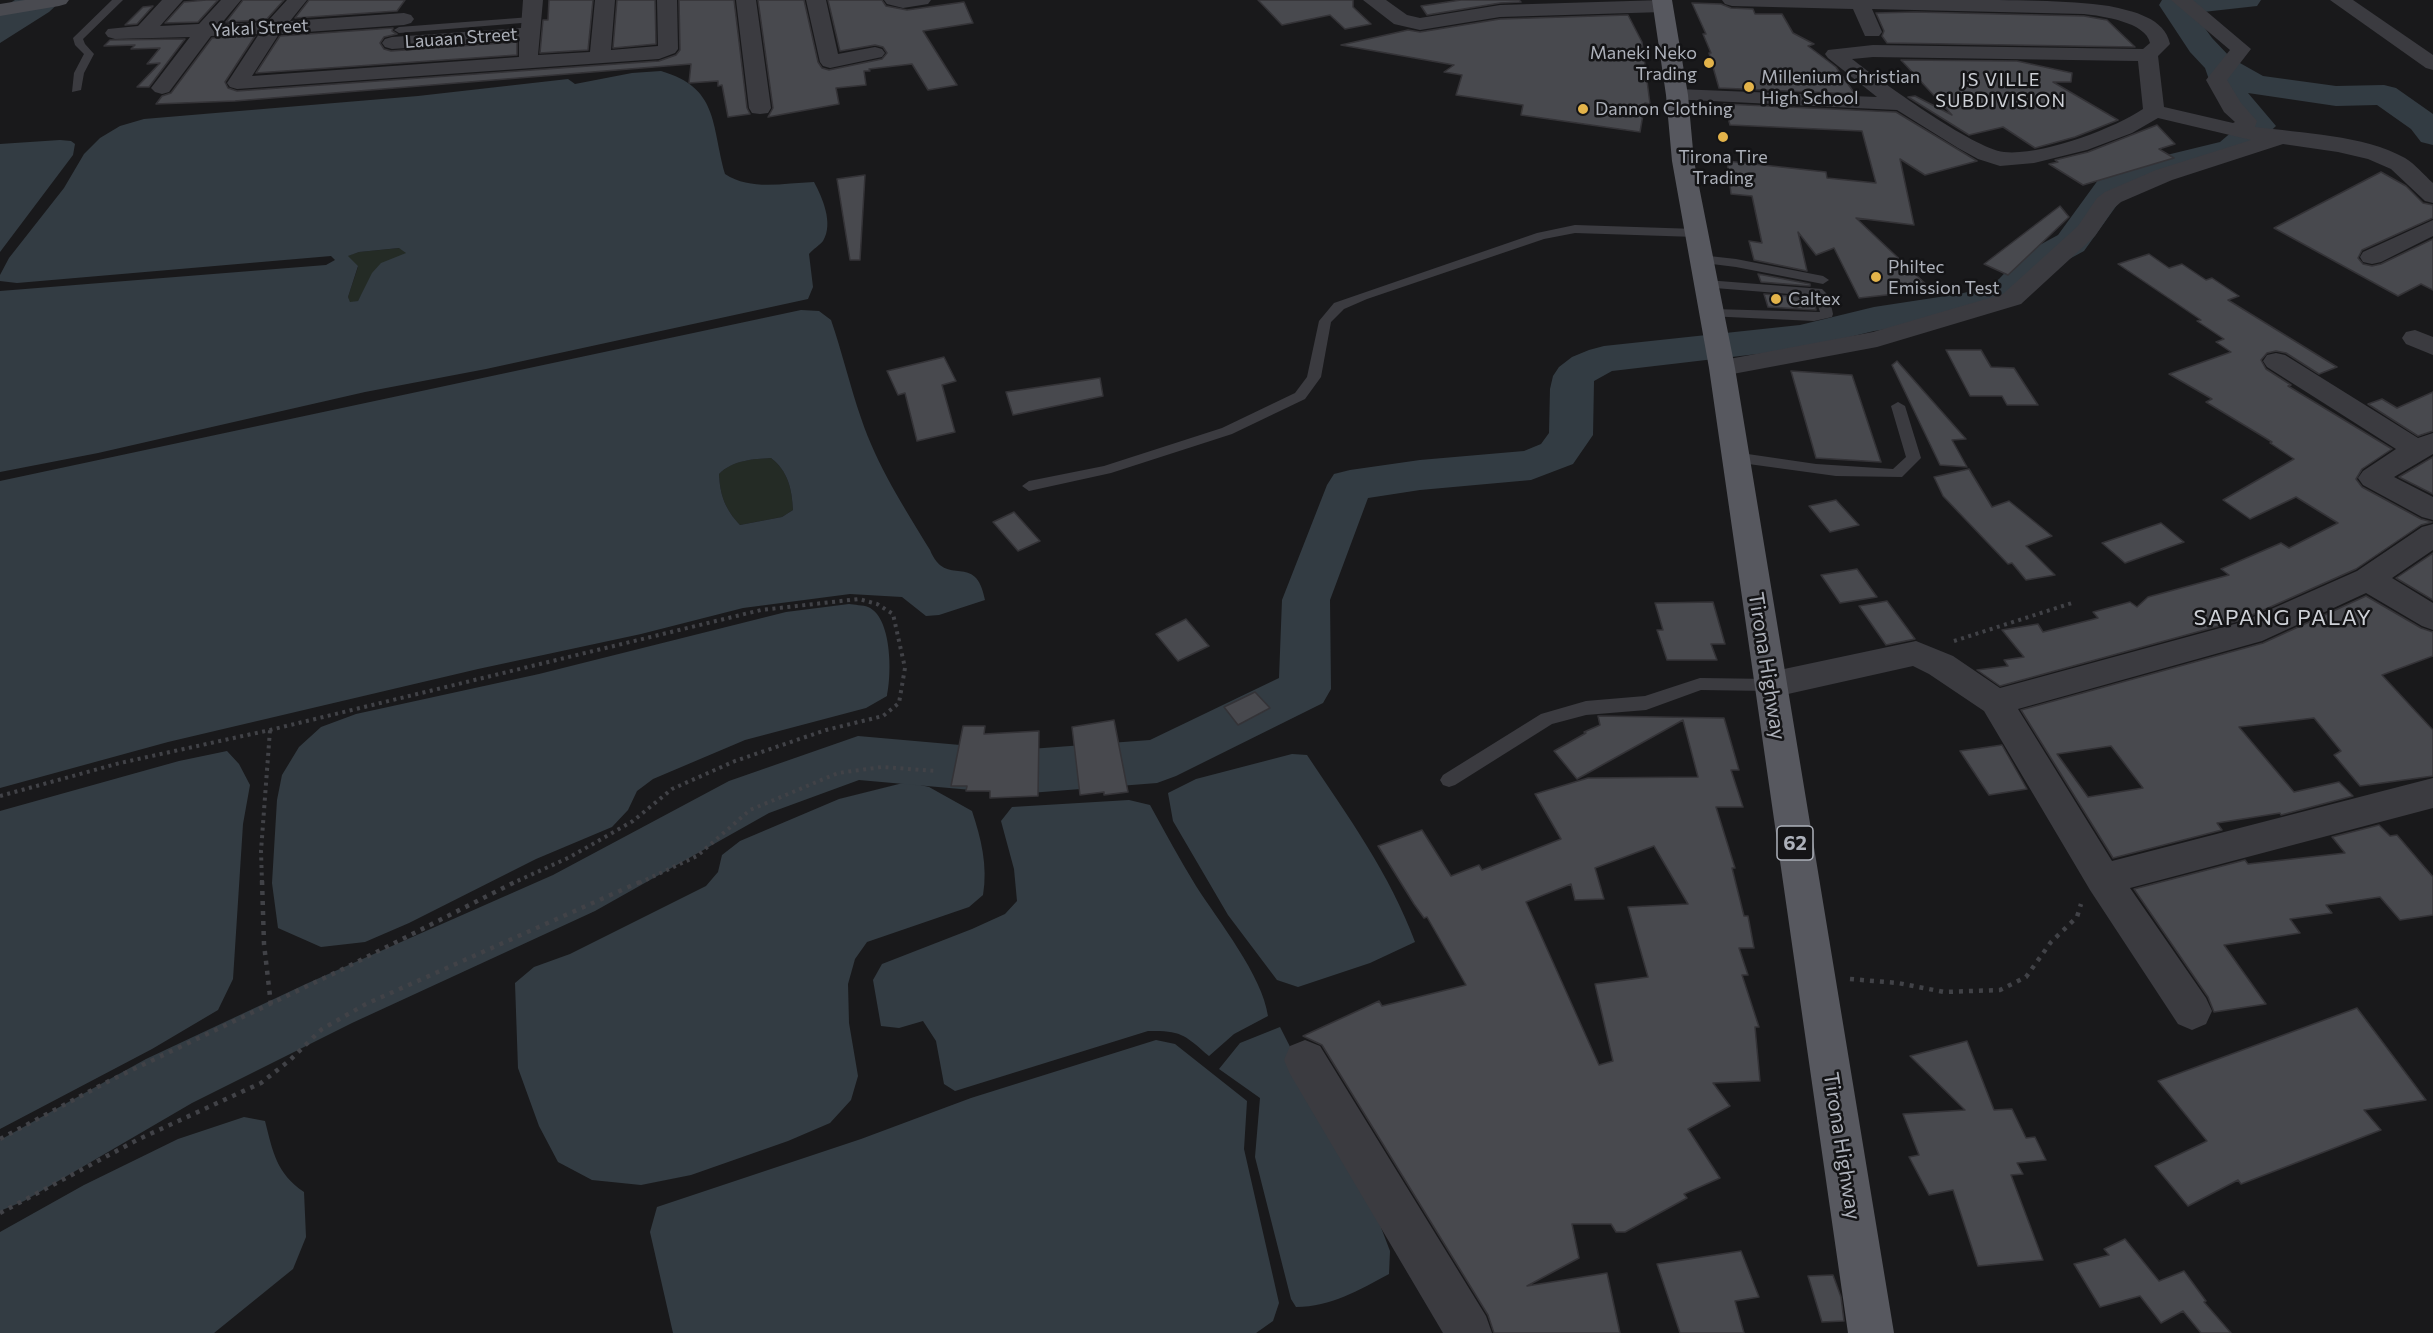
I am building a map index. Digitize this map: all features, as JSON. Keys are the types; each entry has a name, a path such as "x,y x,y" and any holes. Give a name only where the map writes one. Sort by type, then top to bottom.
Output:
{"main road":[{"name":"Tirona Highway","path":"1663,3 1677,95 1683,161 1717,340 1872,1333"}],"street":[{"path":"0,10 59,0"},
{"path":"143,33 173,0"},
{"path":"162,88 204,31 231,0"},
{"path":"297,0 273,28 237,83 659,53 668,49 668,0"},
{"path":"338,24 354,0"},
{"path":"376,74 415,0"},
{"path":"527,63 533,0"},
{"path":"600,58 604,0"},
{"path":"746,0 760,108"},
{"path":"816,0 834,70 875,53"},
{"path":"894,0 903,2 921,0"},
{"path":"1373,0 1401,20 1420,24 1532,5 1663,3"},
{"path":"1732,0 2065,4 2107,11 2147,24 2158,34 2160,44 2148,55 1884,51 1841,51 1835,54 1902,104 1984,154 2013,160 2037,158 2126,129 2145,119 2154,111"},
{"path":"2181,0 2241,49 2216,80 2232,107 2246,121 2246,126 2256,134"},
{"path":"2340,0 2433,64"},
{"path":"1860,3 1872,32"},
{"name":"Yakal Street","path":"115,33 338,24 398,31"},
{"name":"Lauaan Street","path":"398,31 530,26"},
{"path":"2148,55 2154,111"},
{"path":"1677,95 1902,104"},
{"path":"2154,111 2256,134 2376,154 2398,164 2433,196"},
{"path":"1717,340 1877,339 2012,299 2087,231 2105,203 2113,197 2256,134"},
{"path":"2372,257 2433,227"},
{"path":"2276,361 2425,446"},
{"path":"2425,446 2391,464 2366,481 2433,510"},
{"path":"1996,702 2252,632 2368,579 2433,535"},
{"path":"2368,579 2433,618"},
{"path":"1770,685 1916,653 1941,665 1996,702 2105,881 2192,1011"},
{"path":"2105,881 2433,793"},
{"path":"1305,1060 1469,1333"}],"lane":[{"path":"76,90 79,74 89,54 80,45 78,38 118,0"},
{"path":"1029,486 1106,470 1227,431 1300,396 1314,378 1325,321 1339,306 1363,296 1541,236 1575,229 1696,233"},
{"path":"1700,259 1736,263 1822,280"},
{"path":"1706,284 1818,292 1823,296 1827,314 1717,340"},
{"path":"1734,457 1796,468 1860,474 1897,474 1914,458 1898,406"},
{"path":"1449,780 1547,720 1586,708 1646,703 1700,684 1770,685"}],"path":[{"path":"0,796 120,763 270,730 760,610 859,599 877,604 893,614 905,668 899,703 883,716 826,730 735,761 672,789 633,821 570,857 476,900 271,1005 109,1081 0,1139"},
{"path":"1916,653 2072,603"},
{"path":"270,730 261,851 264,944 271,1005"},
{"path":"0,1212 139,1139 261,1083 290,1060 322,1029 366,1004 537,930 698,855 750,810 838,773 882,766 936,771"},
{"path":"1816,976 1898,983 1944,992 2000,990 2026,977 2048,946 2074,922 2084,890 2105,881"}],"shaded area":[{"path":"15,0 62,0 49,12 0,43 0,9"},
{"path":"661,71 680,78 694,87 710,110 725,174 746,183 756,184 814,182 823,203 827,226 823,241 809,254 813,287 808,299 486,369 365,392 98,453 0,472 0,291 326,265 335,260 331,256 17,283 0,281 0,275 9,258 64,188 84,154 100,138 120,126 144,119 418,96 568,79 575,84 632,73","holes":["399,248 406,253 381,263 372,273 358,301 350,302 348,297 358,266 348,256 359,252"]},
{"path":"71,141 75,144 73,155 0,252 0,144"},
{"path":"400,248 407,253 379,274 358,301 350,303 348,297 358,267 347,256 359,252"},
{"path":"801,310 819,311 831,320 867,436 901,502 937,562 944,568 968,573 975,577 981,585 985,600 939,615 926,616 902,597 850,594 743,608 641,634 478,669 168,742 0,788 0,481","holes":["771,458 777,463 788,481 793,510 782,517 740,525 724,501 719,474 730,466 750,460"]},
{"path":"771,458 777,463 788,481 793,510 782,517 740,525 724,501 719,474 737,463"},
{"path":"849,604 868,607 876,613 886,634 890,661 887,696 866,708 745,740 653,779 637,791 628,810 612,827 536,859 409,923 365,942 321,947 278,928 272,883 277,800 282,775 299,747 321,727 356,714 539,674 786,612"},
{"path":"227,751 239,764 250,785 243,824 233,979 218,1010 152,1049 0,1129 0,811 179,761"},
{"path":"1292,754 1307,755 1352,823 1393,893 1415,942 1370,963 1298,987 1277,980 1228,915 1173,821 1168,793 1196,779"},
{"path":"907,782 929,787 972,811 983,852 985,873 983,895 969,907 867,942 855,959 848,984 849,1023 858,1076 851,1100 830,1123 788,1141 691,1175 641,1185 592,1180 558,1162 539,1126 518,1068 515,983 534,967 570,954 706,886 718,872 722,855 740,841 839,799"},
{"path":"1129,800 1150,805 1196,886 1249,966 1264,1000 1268,1016 1234,1034 1209,1056 1182,1035 1148,1031 955,1091 944,1084 936,1041 923,1021 899,1028 881,1026 873,980 882,964 1005,914 1017,901 1014,869 1001,821 1012,807"},
{"path":"1280,1027 1314,1094 1364,1183 1390,1251 1389,1274 1333,1301 1309,1306 1296,1307 1291,1299 1255,1157 1260,1098 1219,1069 1240,1043"},
{"path":"1156,1040 1175,1044 1247,1101 1244,1149 1279,1303 1273,1321 1256,1333 673,1333 650,1232 657,1207 861,1139 971,1098"},
{"path":"244,1117 265,1121 273,1152 281,1169 304,1192 306,1237 293,1269 214,1333 0,1333 0,1232 84,1185 178,1139"}],"building":[{"path":"218,0 198,22 165,23 184,2"},
{"path":"243,0 284,0 266,20 226,22"},
{"path":"309,0 405,0 397,11 295,18"},
{"path":"549,0 593,0 588,50 540,53 543,20 548,20"},
{"path":"617,0 655,0 656,44 613,48"},
{"path":"679,0 734,0 747,108 750,114 728,117 722,85 718,86 718,81 689,83 691,64 235,101 156,104 162,96 171,93 212,38 255,36 225,82 228,88 237,91 659,61 676,55 680,50"},
{"path":"758,0 804,0 818,62 822,68 829,70 882,59 887,53 883,47 875,45 840,51 828,0 882,0 886,6 907,10 964,2 973,23 923,31 957,85 928,90 912,64 869,69 870,71 864,71 866,85 836,88 839,104 768,117 773,108"},
{"path":"1258,0 1353,0 1353,7 1371,24 1345,29 1330,15 1282,25"},
{"path":"1461,0 1519,0 1521,2 1500,3 1427,15 1421,6"},
{"path":"1692,3 1721,4 1731,8 1753,9 1755,14 1782,14 1793,33 1814,44 1808,46 1836,67 1855,94 1719,88 1709,53 1711,53 1703,34 1706,34"},
{"path":"153,6 137,24 125,25 143,7"},
{"path":"1876,13 2084,16 2107,20 2135,47 1887,43 1882,36 1884,31"},
{"path":"1628,15 1642,42 1650,104 1645,103 1640,132 1521,115 1523,105 1456,95 1462,75 1444,72 1454,65 1341,45 1408,30 1420,32 1500,19"},
{"path":"393,28 392,31 397,34 384,37 380,43 384,49 391,51 517,42 517,55 256,73 280,36"},
{"path":"185,39 149,87 137,87 160,63 147,64 160,48 131,49 135,45 104,46 110,40"},
{"path":"1901,60 2017,61 2072,73 2071,82 2053,82 2118,120 2075,137 2035,148 2003,127 1969,135 1908,97 1915,96 1952,115"},
{"path":"1724,104 1896,112 1977,161 1925,175 1900,159 1914,225 1856,218 1932,290 1859,298 1834,248 1816,255 1798,232 1807,271 1754,260 1749,241 1762,243 1752,196 1731,194 1727,161 1826,172 1827,178 1876,183 1862,131 1730,125"},
{"path":"2157,125 2175,144 2159,149 2174,158 2083,185 2049,164 2058,162 2055,160 2088,152"},
{"path":"2381,172 2406,186 2423,203 2433,205 2433,218 2362,250 2358,258 2363,264 2372,266 2381,264 2433,239 2433,290 2421,284 2398,296 2274,228"},
{"path":"865,175 860,260 850,260 837,179"},
{"path":"2060,206 2069,217 2008,275 1984,264"},
{"path":"2149,254 2169,268 2182,264 2206,280 2212,278 2239,296 2228,300 2337,367 2319,374 2286,353 2276,351 2267,353 2261,360 2266,369 2291,385 2288,386 2392,449 2362,469 2356,479 2362,487 2421,519 2432,522 2421,525 2356,569 2241,620 2000,686 1977,670 2008,666 2004,660 2024,657 2002,630 2038,624 2043,632 2098,618 2093,612 2130,602 2137,607 2148,597 2229,575 2221,569 2281,543 2289,548 2338,523 2296,497 2250,519 2223,500 2294,459 2270,443 2272,442 2206,402 2212,399 2169,374 2231,352 2216,342 2224,339 2197,321 2201,320 2118,264"},
{"path":"1758,274 1810,284 1810,286 1761,282"},
{"path":"1764,294 1813,298 1816,310 1768,307"},
{"path":"1946,350 1981,350 1991,367 2014,368 2038,405 2007,405 2002,396 1970,396"},
{"path":"944,357 956,381 942,385 955,432 917,441 905,393 898,395 887,371"},
{"path":"1897,361 1966,439 1952,440 1967,467 1940,465 1892,365"},
{"path":"1791,371 1852,375 1881,462 1816,458"},
{"path":"1100,378 1103,396 1013,415 1006,392"},
{"path":"2433,392 2433,431 2418,436 2368,404 2382,399 2397,408"},
{"path":"2433,457 2433,494 2399,477"},
{"path":"1969,469 1992,507 2009,501 2052,536 2026,546 2055,575 2026,580 2012,563 2008,564 1943,496 1934,477"},
{"path":"1836,500 1859,525 1830,532 1809,506"},
{"path":"1014,512 1040,541 1018,551 993,522"},
{"path":"2161,523 2184,542 2125,563 2102,543"},
{"path":"2433,553 2433,600 2396,578"},
{"path":"1857,569 1877,597 1840,603 1821,575"},
{"path":"2366,596 2421,628 2433,632 2433,656 2382,675 2433,730 2433,776 2360,786 2334,755 2341,751 2314,718 2239,727 2294,792 2339,782 2353,796 2281,815 2280,813 2217,823 2222,830 2113,858 2021,710 2263,643","holes":["2111,746 2143,788 2088,797 2057,754"]},
{"path":"1887,601 1915,639 1886,645 1859,606"},
{"path":"1713,602 1725,644 1711,644 1717,660 1667,660 1657,630 1663,630 1655,603"},
{"path":"1186,619 1209,646 1178,661 1156,634"},
{"path":"1255,692 1270,708 1238,725 1224,707"},
{"path":"1598,716 1724,718 1739,770 1731,770 1743,807 1716,807 1735,868 1732,868 1744,916 1748,916 1754,948 1739,948 1748,975 1742,975 1759,1027 1755,1027 1760,1081 1713,1083 1730,1106 1688,1129 1720,1178 1684,1194 1687,1198 1625,1232 1616,1232 1611,1224 1572,1224 1579,1258 1527,1286 1607,1273 1620,1333 1494,1333 1488,1315 1322,1045 1303,1036 1379,1001 1382,1006 1466,985 1427,917 1424,918 1414,904 1378,846 1422,830 1451,876 1479,865 1482,870 1561,839 1535,794 1588,778 1698,777 1683,720 1577,779 1554,751 1600,725","holes":["1654,846 1688,904 1628,907 1648,977 1595,984 1613,1061 1599,1065 1526,902 1571,884 1575,900 1604,899 1595,868"]},
{"path":"1114,720 1128,792 1080,795 1072,727"},
{"path":"963,726 985,726 984,734 1039,731 1038,796 990,798 990,791 966,791 967,786 951,786"},
{"path":"2002,745 2027,789 1989,795 1960,751"},
{"path":"2379,825 2390,836 2397,835 2433,877 2433,915 2400,920 2380,897 2326,905 2332,913 2290,919 2300,933 2224,945 2266,1004 2214,1012 2208,997 2134,889 2245,860 2248,864 2345,853 2332,837"},
{"path":"2357,1008 2426,1100 2364,1110 2381,1130 2241,1184 2238,1180 2188,1206 2155,1166 2207,1141 2158,1081"},
{"path":"1967,1041 1994,1110 2012,1109 2026,1138 2035,1137 2046,1160 2017,1163 2023,1174 2011,1175 2043,1260 1978,1266 1953,1190 1929,1195 1909,1157 1919,1155 1903,1114 1965,1110 1910,1056"},
{"path":"2125,1239 2159,1281 2184,1271 2206,1301 2204,1302 2231,1333 2201,1333 2183,1311 2161,1323 2140,1296 2100,1307 2074,1264 2109,1255 2104,1249"},
{"path":"1741,1251 1759,1297 1735,1301 1744,1333 1680,1333 1657,1264"},
{"path":"1833,1275 1841,1297 1844,1321 1822,1322 1808,1276"}],"waterway":[{"path":"2220,65 2201,45 2174,5 2246,0"},
{"path":"0,1177 169,1081 330,1003 574,893 749,797 858,758 1017,772 1157,761 1305,689 1306,600 1350,485 1420,475 1531,465 1557,454 1571,435 1571,389 1574,376 1587,366 1604,359 1800,337 1874,319 1960,306 1999,296 2013,287 2036,262 2071,243 2090,220 2114,184 2154,168 2232,149 2259,126 2229,91 2220,65"},
{"path":"2220,65 2255,85 2336,96 2384,95 2423,122 2433,135"}],"place":[{"name":"Maneki Neko Trading","path":"1709,63"},
{"name":"Millenium Christian High School","path":"1749,87"},
{"name":"Dannon Clothing","path":"1583,109"},
{"name":"Tirona Tire Trading","path":"1723,137"},
{"name":"Philtec Emission Test","path":"1876,277"},
{"name":"Caltex","path":"1776,299"}],"district":[{"name":"JS VILLE SUBDIVISION","path":"2001,90"},
{"name":"SAPANG PALAY","path":"2283,618"}]}
